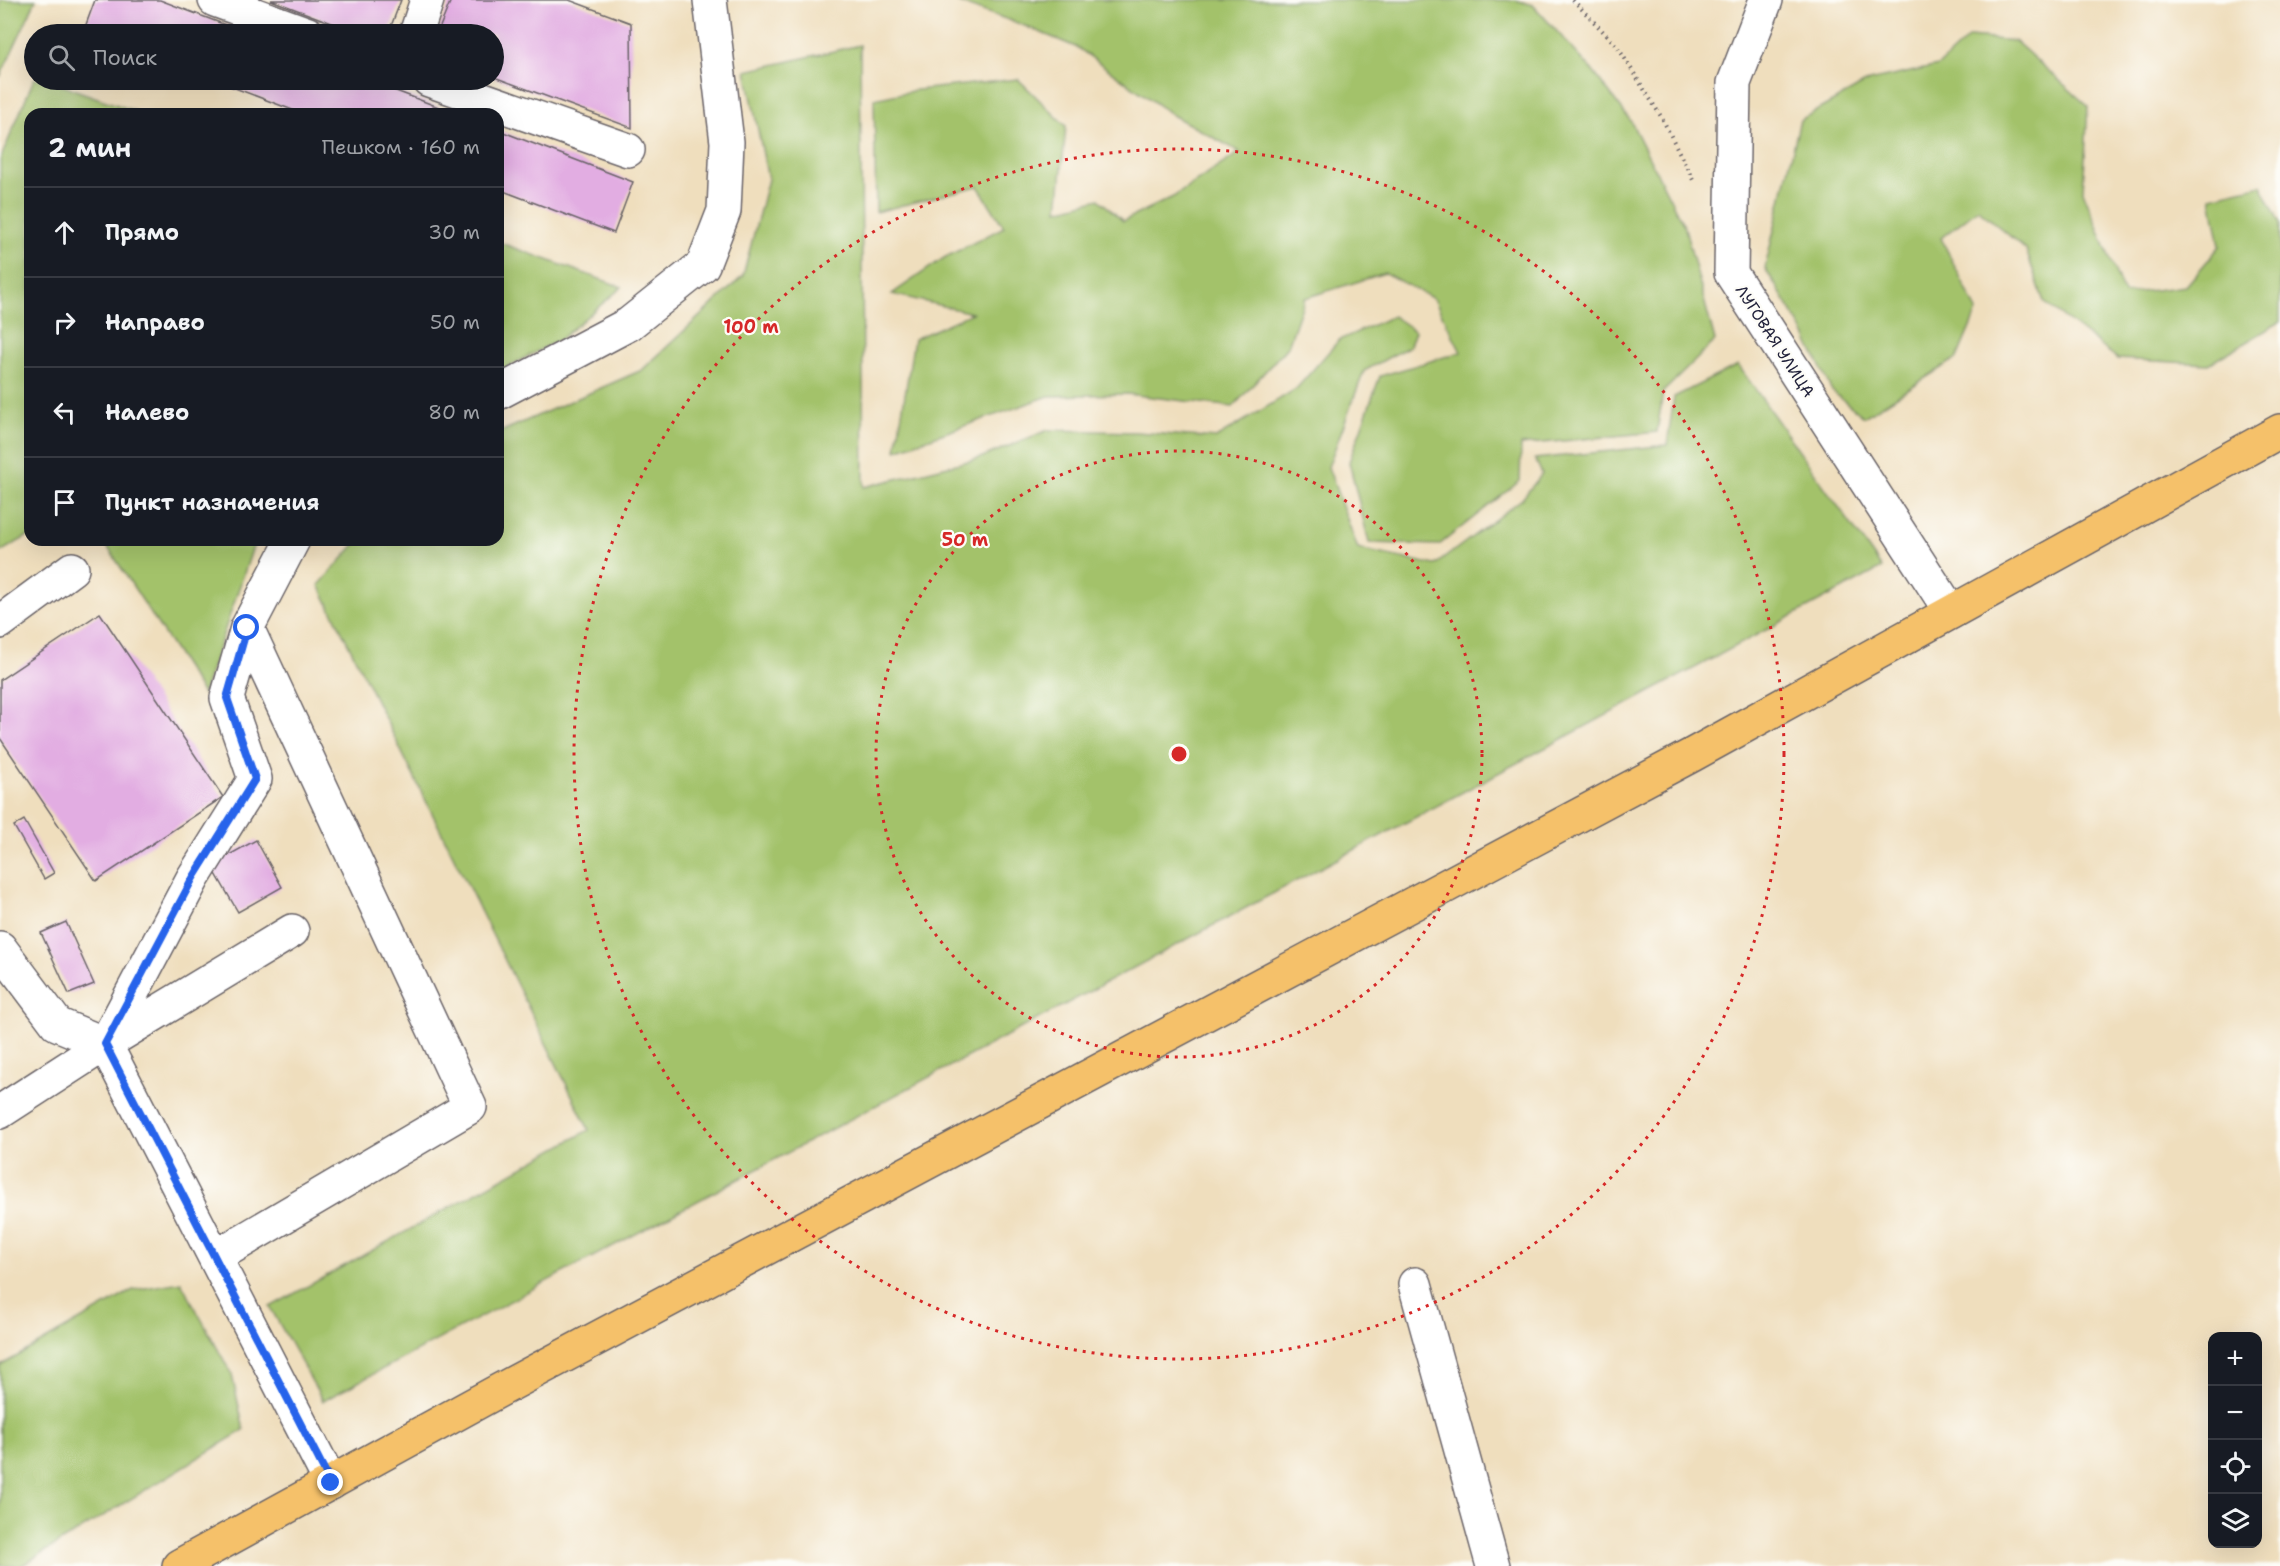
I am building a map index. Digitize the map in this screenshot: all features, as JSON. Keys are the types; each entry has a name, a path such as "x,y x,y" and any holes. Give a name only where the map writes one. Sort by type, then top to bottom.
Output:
{"highway":[{"path":"179,1566 531,1373 1692,755 2280,431"}],"street":[{"path":"215,0 281,24"},
{"path":"419,24 427,0"},
{"path":"504,390 628,324 703,265 724,211 727,142 711,0"},
{"name":"ЛУГОВАЯ УЛИЦА","path":"1766,0 1734,83 1731,273 1951,612"},
{"path":"457,90 628,150"},
{"path":"105,1044 193,878 255,779 227,698 247,628 290,546"},
{"path":"0,622 72,569"},
{"path":"215,1257 470,1107 247,628"},
{"path":"0,1112 105,1044 292,931"},
{"path":"0,948 57,1024 105,1044 331,1483"},
{"path":"1415,1284 1493,1566"}],"path":[{"path":"1573,0 1617,46 1662,118 1695,183"}],"green space":[{"path":"0,0 36,0 24,24 0,77"},
{"path":"951,0 1516,0 1533,5 1592,70 1630,120 1685,228 1715,341 1663,392 1657,432 1521,445 1520,481 1439,545 1369,543 1349,462 1380,376 1461,352 1434,299 1385,273 1305,298 1288,346 1233,407 1127,394 1049,396 896,450 914,339 972,313 892,294 944,258 1004,227 978,186 876,212 874,99 917,90 1018,79 1066,126 1058,210 1099,199 1123,221 1173,197 1240,152 1174,116 1078,48 1020,24"},
{"path":"1969,37 2015,41 2088,106 2083,191 2124,294 2186,286 2220,246 2211,197 2261,185 2280,223 2280,322 2209,364 2118,359 2044,302 2026,250 1978,209 1941,238 1977,311 1957,358 1864,417 1832,391 1801,327 1765,268 1800,120 1869,81 1938,66"},
{"path":"860,45 864,487 980,458 1048,430 1136,432 1216,438 1296,389 1339,340 1393,316 1415,331 1410,346 1364,371 1328,467 1358,549 1435,565 1522,499 1542,474 1535,459 1667,445 1674,397 1738,365 1882,568 323,1401 270,1307 589,1130 319,585 354,546 504,546 504,430 642,370 743,276 768,179 746,71"},
{"path":"29,90 75,90 126,108 24,108 24,538 0,552 0,160"},
{"path":"504,244 622,287 559,340 504,369"},
{"path":"107,546 254,546 203,694"},
{"path":"181,1282 232,1375 244,1430 21,1566 0,1566 0,1366 133,1290"}],"building":[{"path":"95,0 160,0 223,24 86,24"},
{"path":"271,0 401,0 392,24 335,24"},
{"path":"451,0 569,0 631,23 632,128 504,81 504,24 441,24"},
{"path":"240,90 393,90 441,108 287,108"},
{"path":"504,132 633,182 614,233 504,191"},
{"path":"100,613 223,797 96,881 0,738 0,680"},
{"path":"24,820 54,873 44,879 14,826"},
{"path":"256,840 282,887 238,912 211,865"},
{"path":"66,922 94,984 69,994 41,933"}],"route":[{"path":"247,628 227,698 255,779 193,878 105,1044 331,1483"}]}
